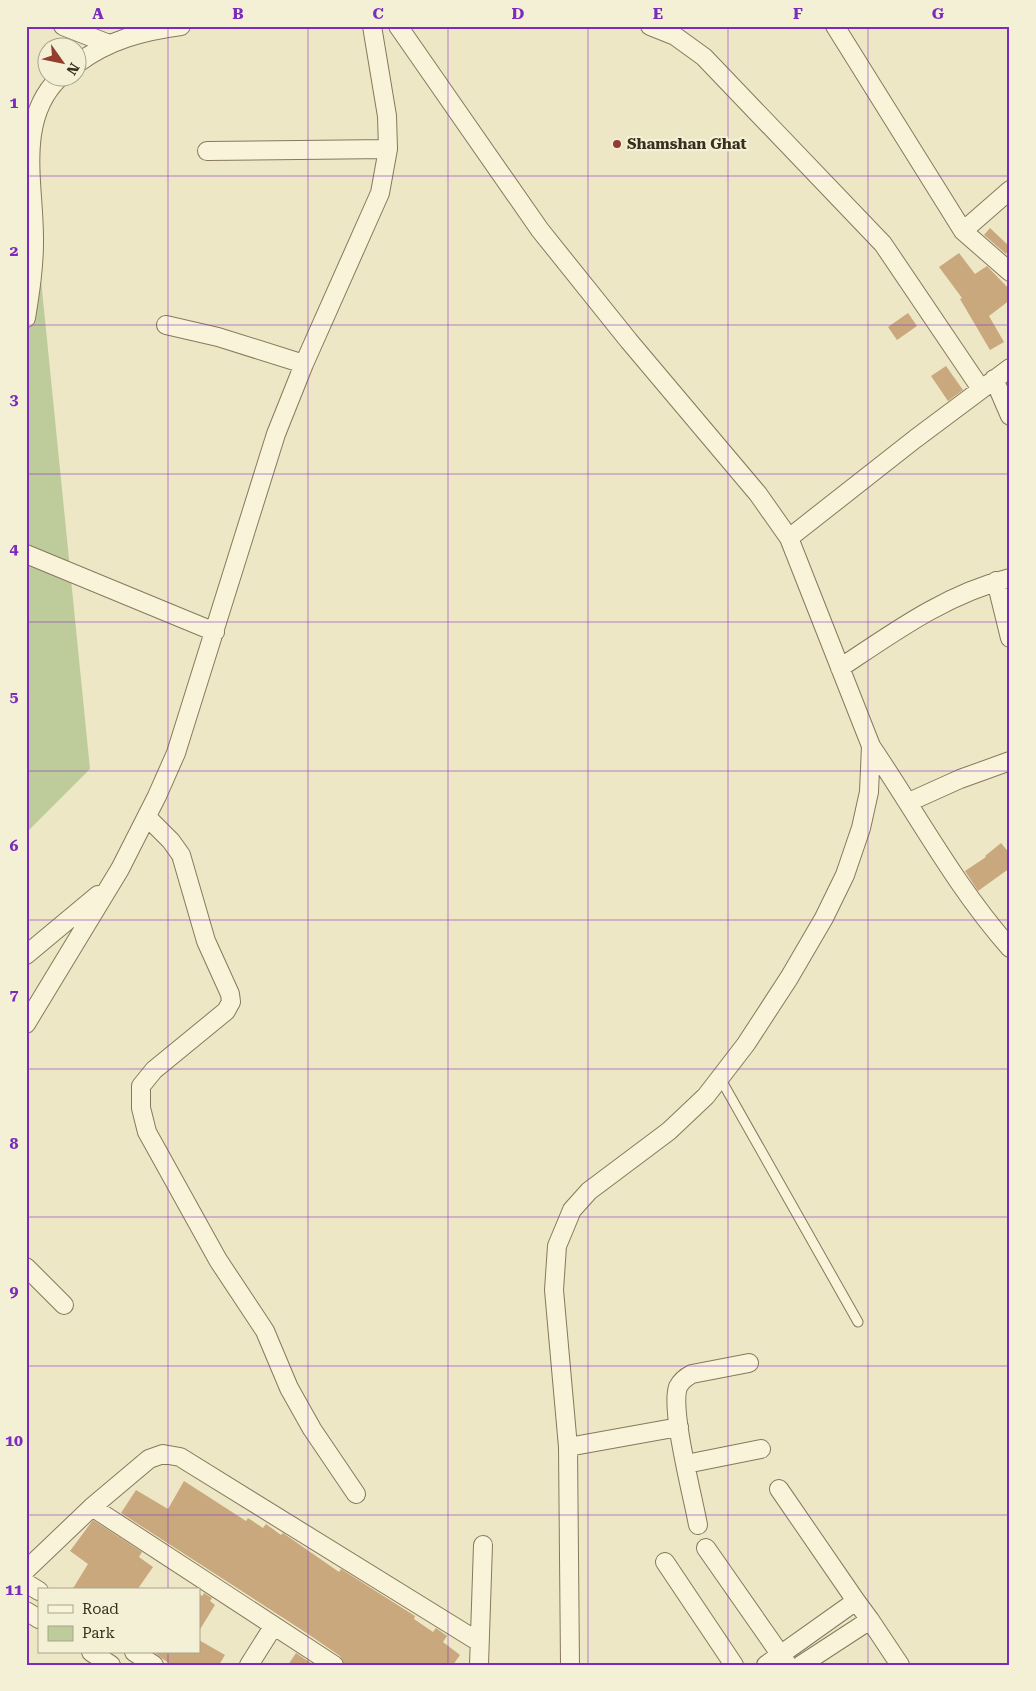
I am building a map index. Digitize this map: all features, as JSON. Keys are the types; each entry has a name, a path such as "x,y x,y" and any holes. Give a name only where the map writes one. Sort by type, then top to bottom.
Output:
{"street":[{"path":"63,26 109,44"},
{"path":"88,57 109,44 136,34 181,26"},
{"path":"26,1024 110,886 147,817 176,753 265,466 304,364 380,193 388,149 386,116 372,26"},
{"path":"398,26 546,238 629,341 758,494 789,538 871,746 909,802 952,872 1010,948"},
{"path":"650,26 675,36 704,57 883,244 1010,416"},
{"path":"837,27 964,231 1010,272"},
{"path":"26,318 34,240 30,148 46,94 50,88"},
{"path":"207,151 388,149"},
{"path":"964,231 1010,190"},
{"path":"166,325 218,337 304,364"},
{"path":"789,538 1010,368"},
{"path":"26,554 215,632"},
{"path":"840,668 917,617 958,596 1003,580 1010,638"},
{"path":"570,1665 568,1447 554,1290 557,1246 572,1210 589,1192 670,1131 706,1096 746,1044 789,978 824,918 845,875 861,828 869,792 871,746"},
{"path":"909,802 1006,766"},
{"path":"147,817 181,854 204,935 230,994 231,1002 226,1011 154,1070 144,1081 141,1086 141,1108 147,1132 218,1260 265,1331 289,1388 312,1429 356,1494"},
{"path":"26,955 110,886"},
{"path":"26,1267 64,1305"},
{"path":"698,1525 679,1427 676,1396 678,1386 692,1374 749,1363"},
{"path":"568,1447 679,1427"},
{"path":"686,1464 761,1449"},
{"path":"26,1570 92,1507 150,1459 164,1454 180,1457 479,1642"},
{"path":"778,1489 900,1665"},
{"path":"92,1507 334,1665"},
{"path":"479,1665 483,1545"},
{"path":"706,1548 778,1662 856,1601"},
{"path":"665,1562 734,1665"},
{"path":"26,1583 38,1590"},
{"path":"26,1611 38,1618"},
{"path":"801,1665 870,1620"},
{"path":"249,1665 274,1627"},
{"path":"94,1654 110,1665"},
{"path":"137,1654 154,1665"}],"lane":[{"path":"720,1078 858,1322"}],"green space":[{"path":"26,169 30,170 90,769 26,833"}],"building":[{"path":"990,228 1010,247 1006,254 984,235"},
{"path":"959,253 975,274 987,266 1010,290 1010,300 989,316 1004,342 990,350 960,299 962,298 939,267"},
{"path":"908,313 917,326 897,340 888,327"},
{"path":"946,366 963,390 948,401 931,376"},
{"path":"1001,843 1010,854 1010,868 978,891 965,871 986,857"},
{"path":"184,1481 246,1521 248,1518 263,1528 266,1524 281,1535 283,1533 339,1572 341,1569 415,1616 414,1619 433,1632 436,1628 447,1636 443,1642 460,1655 453,1665 344,1665 340,1656 308,1634 121,1513 136,1490 168,1509"},
{"path":"93,1520 142,1552 139,1557 153,1567 138,1588 73,1588 88,1564 70,1551"},
{"path":"204,1593 212,1598 210,1601 215,1605 200,1629 200,1595 202,1596"},
{"path":"200,1641 225,1655 219,1665 171,1665 157,1654 200,1654"},
{"path":"296,1653 314,1665 288,1665"}],"place":[{"name":"Shamshan Ghat","path":"617,144"}]}
